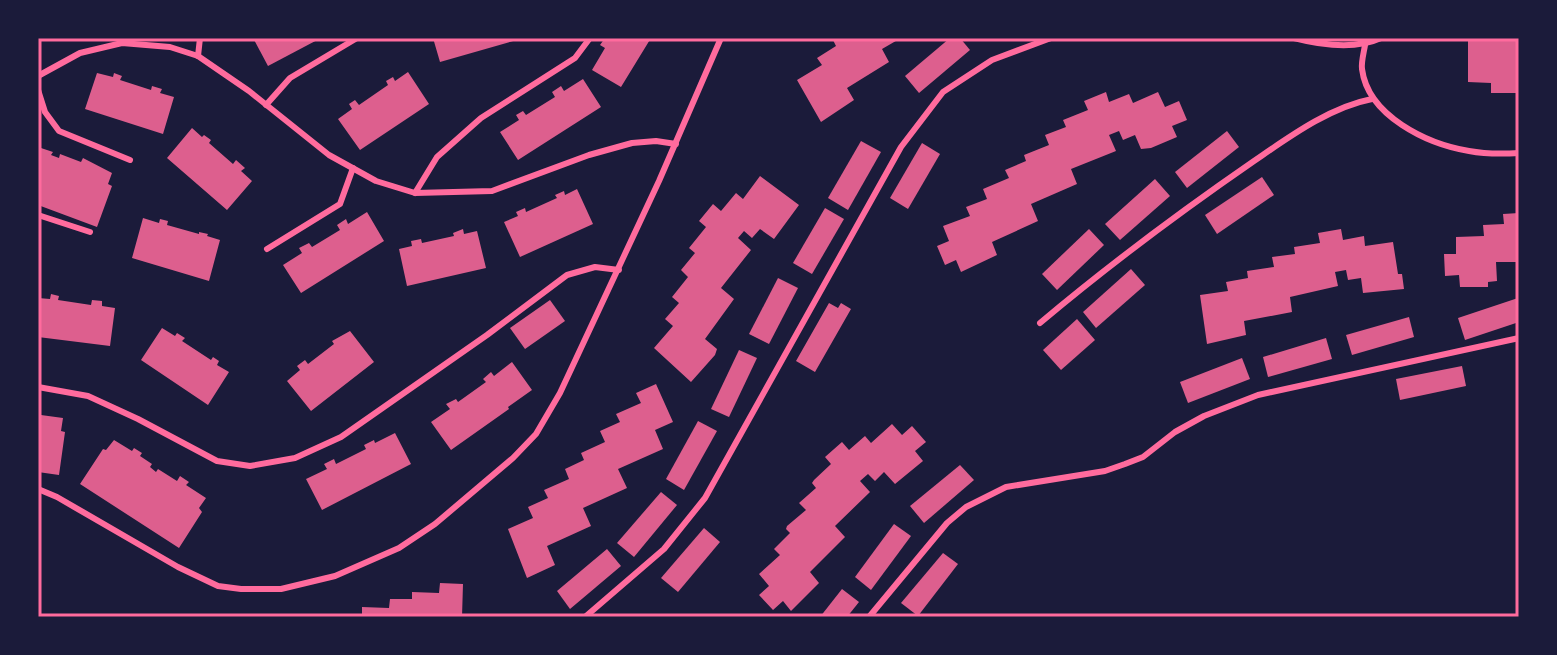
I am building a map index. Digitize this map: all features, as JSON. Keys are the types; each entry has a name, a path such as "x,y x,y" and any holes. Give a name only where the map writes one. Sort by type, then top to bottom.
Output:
{"lane":[{"path":"198,56 200,38"},
{"path":"266,105 290,78 357,38"},
{"path":"415,193 437,157 481,118 575,58 590,38"},
{"path":"38,489 218,586 281,589 335,576 399,548 435,524 513,458 536,434 560,393 619,270 721,38"},
{"path":"585,617 664,549 705,498 901,147 943,92 992,60 1051,38"},
{"path":"1294,38 1338,45 1365,45 1381,38"},
{"path":"38,76 80,53 122,43 170,47 198,56 303,136 353,168 376,181 415,193 492,191 589,155 632,143 656,141 676,144"},
{"path":"1365,45 1361,68 1372,99 1399,123 1427,138 1469,151 1519,153"},
{"path":"38,90 45,112 59,131 130,160"},
{"path":"1040,323 1182,210 1281,143 1353,103 1372,99"},
{"path":"267,249 340,204 353,168"},
{"path":"38,215 90,232"},
{"path":"38,387 88,396 217,461 250,466 295,458 341,437 567,275 595,267 619,270"},
{"path":"869,617 947,523 966,507 1006,487 1083,475 1125,464 1143,457 1175,432 1204,416 1258,395 1519,338"}],"building":[{"path":"253,38 321,38 268,66"},
{"path":"433,38 520,38 520,39 440,62"},
{"path":"605,38 651,38 621,87 592,70 605,48 600,45"},
{"path":"901,38 882,49 889,62 847,88 854,100 821,122 797,80 822,65 817,58 836,46 833,40"},
{"path":"950,38 960,38 970,50 919,93 905,76"},
{"path":"1468,38 1519,38 1519,93 1491,93 1491,83 1468,82"},
{"path":"408,72 429,104 360,150 338,119 352,109 349,104 355,100 359,105 388,85 386,81 393,77 395,81"},
{"path":"97,73 113,77 114,73 122,76 120,80 151,90 152,86 162,89 160,93 174,97 163,134 85,109"},
{"path":"583,79 601,107 518,160 500,132 519,120 516,115 523,111 526,115 555,97 552,92 561,86 564,91"},
{"path":"1106,92 1109,102 1129,94 1133,103 1158,92 1165,107 1179,101 1187,120 1172,126 1177,137 1151,148 1141,149 1135,135 1123,140 1119,131 1109,135 1116,151 1071,169 1077,184 1031,204 1038,221 992,242 997,255 961,272 956,260 945,265 937,246 949,241 943,226 970,216 966,207 987,199 983,189 1009,178 1005,170 1026,161 1024,155 1049,145 1045,135 1066,127 1063,120 1088,110 1084,101"},
{"path":"192,128 211,140 209,143 233,164 236,160 245,168 241,171 252,181 227,210 167,158"},
{"path":"1227,131 1239,147 1187,188 1175,172"},
{"path":"861,141 881,152 848,210 828,198"},
{"path":"922,143 940,154 908,209 890,198"},
{"path":"38,147 53,152 51,155 59,158 60,154 81,162 83,158 112,173 108,184 112,186 97,227 38,205"},
{"path":"760,176 799,205 774,239 760,229 752,238 744,231 738,238 751,250 721,288 734,299 705,339 717,349 715,355 691,382 654,348 673,326 665,319 679,303 672,297 688,277 681,270 695,253 689,248 706,227 699,221 713,204 721,211 736,193 743,199"},
{"path":"1262,177 1274,195 1217,234 1205,215"},
{"path":"1155,179 1170,196 1120,240 1105,224"},
{"path":"577,189 593,224 520,257 504,222 518,216 516,212 525,208 526,212 557,198 555,195 564,191 565,195"},
{"path":"825,208 844,219 812,274 793,263"},
{"path":"367,212 384,241 301,293 283,265 302,253 299,248 309,243 312,247 340,230 337,225 346,219 348,224"},
{"path":"1519,213 1519,262 1496,262 1497,281 1488,282 1488,287 1460,287 1459,275 1445,276 1444,254 1456,254 1456,237 1484,236 1483,225 1504,224 1503,214"},
{"path":"143,218 159,223 160,219 168,221 167,225 208,234 220,240 209,281 132,258"},
{"path":"463,229 464,234 477,231 486,268 407,286 399,249 412,246 411,241 421,239 422,243 454,236 453,233"},
{"path":"1089,229 1104,245 1057,290 1042,274"},
{"path":"1341,229 1343,240 1364,236 1365,246 1393,242 1398,274 1402,274 1404,289 1363,293 1361,278 1348,280 1346,270 1335,272 1338,286 1290,297 1292,312 1244,321 1246,335 1207,344 1200,295 1228,291 1226,282 1248,278 1247,271 1274,267 1272,257 1295,254 1294,247 1320,243 1318,233"},
{"path":"1131,269 1145,285 1096,328 1083,312"},
{"path":"778,278 798,288 769,344 749,334"},
{"path":"51,294 59,296 58,300 91,305 92,300 102,301 102,306 115,308 110,346 38,337 38,298 50,299"},
{"path":"1518,298 1519,322 1465,340 1458,318"},
{"path":"550,300 565,321 525,349 510,328"},
{"path":"829,303 838,308 841,303 851,309 815,372 796,361"},
{"path":"1409,317 1414,337 1352,355 1346,335"},
{"path":"1077,319 1095,340 1061,370 1043,350"},
{"path":"162,328 185,338 182,341 211,360 213,357 219,361 217,365 229,372 208,405 141,360"},
{"path":"350,331 374,362 311,411 287,381 300,370 297,366 305,360 308,364 334,344 332,341"},
{"path":"1326,338 1332,359 1268,377 1263,357"},
{"path":"739,350 757,358 729,417 711,409"},
{"path":"1242,358 1250,379 1188,403 1180,382"},
{"path":"512,362 532,390 451,450 431,422 450,409 446,404 456,399 458,402 486,382 483,379 491,372 494,376"},
{"path":"1462,366 1466,386 1400,400 1396,379"},
{"path":"656,384 673,422 655,430 663,449 618,469 627,488 583,508 591,526 547,546 555,565 527,578 508,529 533,518 528,507 548,498 544,490 569,479 565,469 584,460 581,453 605,442 600,431 620,422 616,414 641,403 636,393"},
{"path":"38,411 41,415 63,418 61,431 65,432 59,475 38,472"},
{"path":"698,421 717,431 684,490 666,479"},
{"path":"892,424 902,435 912,426 926,442 915,451 923,461 895,484 884,472 875,481 868,474 860,481 870,492 835,526 845,537 810,572 819,583 791,611 783,601 773,610 759,595 769,586 759,574 780,555 774,549 790,533 787,526 806,510 799,503 816,488 812,483 831,464 825,457 842,442 849,450 865,436 871,443"},
{"path":"395,433 411,464 322,510 306,479 327,469 324,464 334,459 336,464 366,449 364,445"},
{"path":"114,440 142,453 140,456 152,464 150,467 156,472 158,469 177,481 180,476 189,482 186,485 206,498 199,508 202,512 179,548 80,484 103,449 106,450"},
{"path":"960,465 974,480 924,523 910,506"},
{"path":"661,492 677,505 634,557 617,543"},
{"path":"894,524 911,536 871,590 855,577"},
{"path":"704,528 720,542 678,592 661,578"},
{"path":"607,549 621,566 570,609 557,591"},
{"path":"943,553 958,564 918,616 901,603"},
{"path":"440,583 463,584 462,617 362,617 362,607 389,608 390,599 412,599 412,592 439,593"},
{"path":"842,589 859,602 847,617 820,617"}]}
